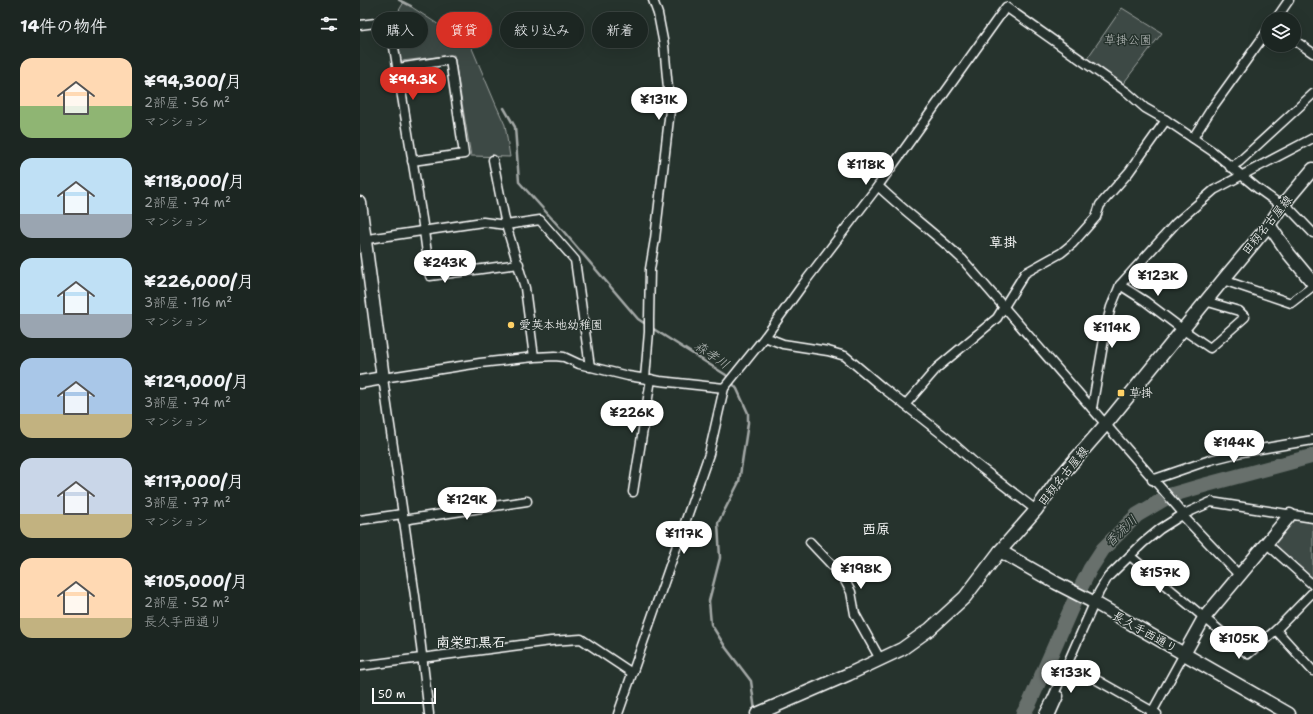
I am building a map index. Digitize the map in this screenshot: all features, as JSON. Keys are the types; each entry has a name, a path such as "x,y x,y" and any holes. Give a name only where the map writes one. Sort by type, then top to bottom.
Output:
{"main road":[{"name":"田籾名古屋線","path":"760,713 850,674 902,648 936,624 965,598 1000,551 1036,510 1059,478 1106,424 1313,169"},
{"path":"360,203 362,239 383,378 360,382"},
{"path":"1269,225 1313,284"},
{"path":"1184,654 1204,618 1290,515"},
{"name":"長久手西通り","path":"1000,551 1093,602 1289,714"}],"street":[{"path":"633,492 648,379 650,269 655,239 670,110 664,46 658,14 653,0"},
{"path":"1281,12 1289,0"},
{"path":"618,714 708,454 726,386 765,337 878,186 1006,7 1128,93 1145,108 1166,120 1212,151 1230,167 1282,206 1290,209 1313,233"},
{"path":"360,25 391,21 430,276 519,264"},
{"path":"1193,138 1212,108 1261,40"},
{"path":"1301,45 1313,53"},
{"path":"398,68 450,60 464,154 412,161"},
{"path":"1230,167 1239,162 1313,94"},
{"path":"905,405 937,368 997,318 1025,273 1061,253 1072,244 1096,217 1100,206 1129,172 1166,120"},
{"path":"1092,408 1107,322 1120,285 1176,223 1214,190 1313,138"},
{"path":"493,160 506,225 525,288 534,357"},
{"path":"878,186 891,199 963,260 1106,424 1111,432 1181,513 1239,575"},
{"path":"362,239 483,222 506,225 540,220 575,260 590,367"},
{"path":"1223,280 1291,303 1313,284"},
{"path":"1120,285 1145,301 1210,348 1245,317 1239,311 1205,301"},
{"path":"765,337 783,344 828,351 845,356 976,464 1036,510"},
{"path":"429,714 415,596 383,378 480,363 534,357 564,357 590,367 648,379 726,386"},
{"path":"1154,481 1203,462 1242,452 1313,440"},
{"path":"360,520 403,517 527,501"},
{"path":"1044,714 1052,699 1093,602 1108,577 1143,543 1181,513 1211,502 1313,518"},
{"path":"810,542 843,577 851,592 855,614 880,659"},
{"path":"1267,544 1313,585"},
{"path":"1130,556 1248,654 1276,630 1313,592"},
{"path":"1276,630 1313,671"},
{"path":"360,666 551,641 581,639 632,673"},
{"path":"1051,714 1072,666 1153,713 1184,654"}],"green space":[{"path":"404,2 419,12 398,12"},
{"name":"草掛公園","path":"1122,8 1162,33 1122,85 1086,60"},
{"path":"428,18 436,23 436,48 472,48 505,125 510,157 471,156 454,55 401,61 399,48 428,48"},
{"path":"1294,520 1313,522 1313,579 1274,544"}],"waterway":[{"name":"森孝川","path":"399,0 411,6"},
{"name":"森孝川","path":"504,108 515,127 519,182 638,319 647,325"},
{"name":"森孝川","path":"652,328 726,375 737,389 748,413 748,423 739,482 718,523 720,558 709,601 711,624 726,648 751,681 755,711"},
{"name":"香流川","path":"1023,714 1030,702 1090,569 1103,549 1137,515 1171,495 1313,456"}],"place":[{"name":"愛英本地幼稚園","path":"511,325"},
{"name":"草掛","path":"1121,393"}],"district":[{"name":"草掛","path":"1003,242"},
{"name":"西原","path":"876,529"},
{"name":"南栄町黒石","path":"471,642"}]}
